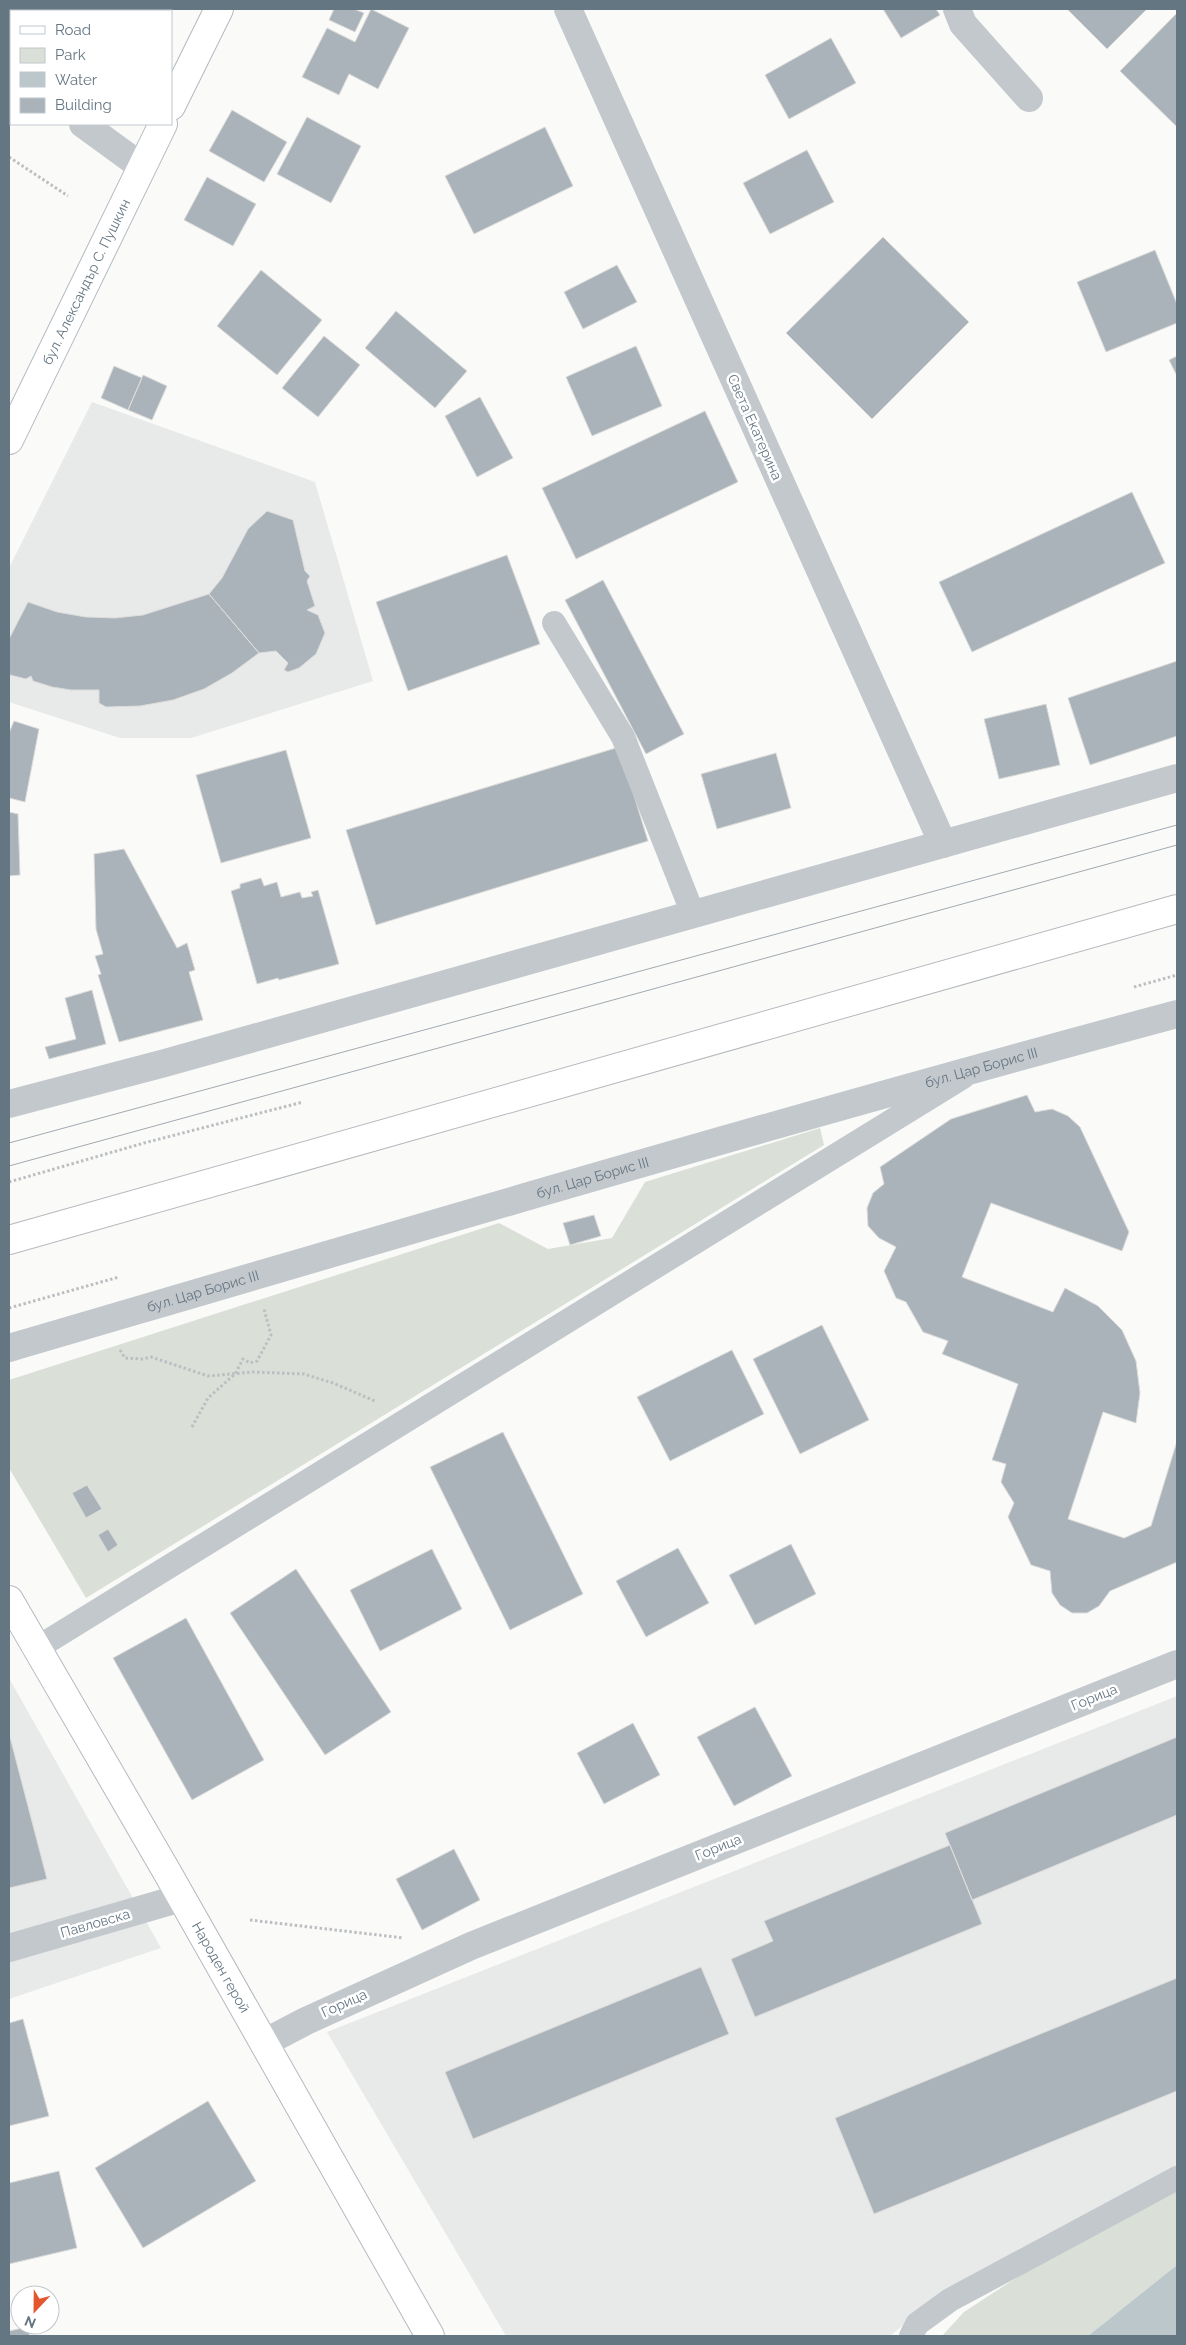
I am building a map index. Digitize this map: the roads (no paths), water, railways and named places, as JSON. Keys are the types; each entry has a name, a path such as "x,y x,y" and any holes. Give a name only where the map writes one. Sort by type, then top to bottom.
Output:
{"main road":[{"path":"172,104 219,9"},
{"name":"бул. Александър С. Пушкин","path":"9,440 162,125"},
{"path":"9,1240 1177,909"},
{"name":"Народен герой","path":"9,1600 430,2336"}],"street":[{"name":"Света Екатерина","path":"568,9 943,844"},
{"path":"957,9 963,24 1030,98"},
{"path":"84,125 142,167"},
{"path":"9,1104 174,1061 1177,778"},
{"name":"бул. Цар Борис III","path":"9,1348 626,1167 981,1066 1177,1014"},
{"name":"Горица","path":"264,2043 306,2021 471,1946 1177,1664"},
{"name":"Павловска","path":"9,1948 181,1898"}],"lane":[{"path":"554,623 624,737 693,914"},
{"path":"37,1648 981,1066"},
{"path":"911,2336 917,2324 950,2300 1177,2178"}],"water":[{"path":"1177,2265 1177,2336 1088,2336"}],"tram line":[{"path":"9,1143 1177,825"},
{"path":"9,1166 1177,845"}]}
